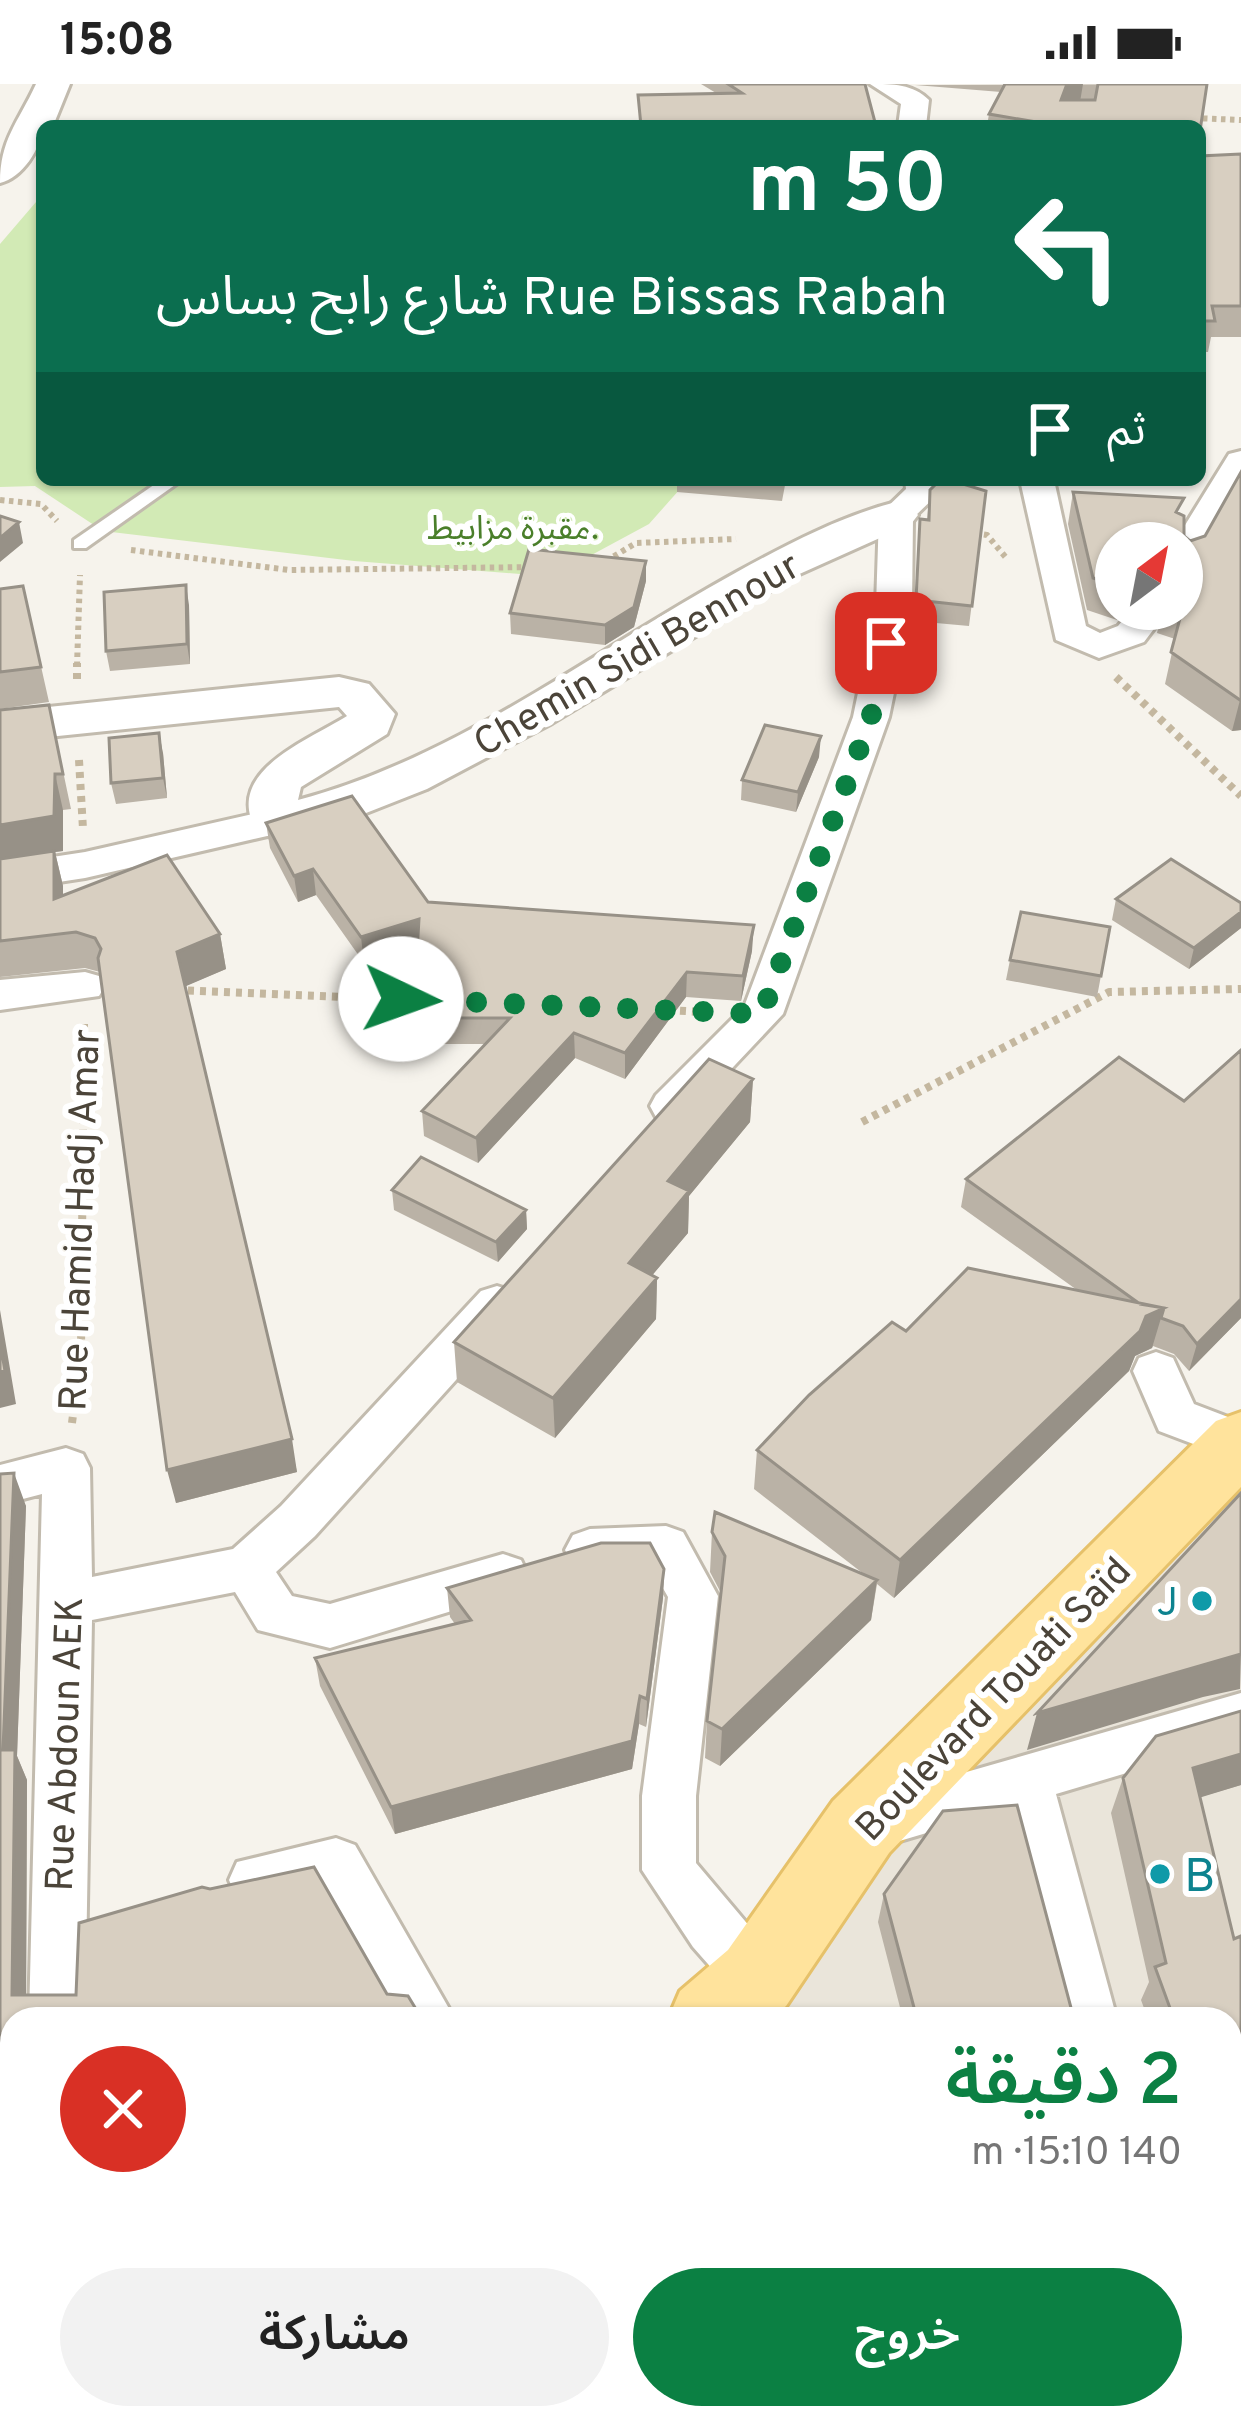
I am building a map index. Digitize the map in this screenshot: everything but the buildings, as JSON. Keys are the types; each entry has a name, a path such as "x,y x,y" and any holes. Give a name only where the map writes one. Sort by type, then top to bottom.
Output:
{"main road":[{"name":"Boulevard Touati Saïd","path":"733,1999 861,1827 1241,1441"}],"street":[{"path":"37,120 52,84"},
{"path":"884,84 914,100 913,120"},
{"path":"0,172 36,124"},
{"path":"1203,523 1241,461"},
{"path":"1038,486 1069,632 1099,647 1134,630"},
{"path":"641,1140 762,1014 871,717 894,606 909,498"},
{"name":"Chemin Sidi Bennour","path":"275,822 325,812 502,735 778,568 909,498"},
{"path":"0,727 339,692 353,694 372,714 370,723 284,776 273,789 275,822 85,865 0,878"},
{"name":"Rue Hamid Hadj Amar","path":"0,995 85,986"},
{"path":"70,1603 247,1568 298,1521 531,1266"},
{"path":"1156,1371 1175,1417 1241,1441"},
{"path":"0,1485 67,1468"},
{"name":"Rue Abdoun AEK","path":"57,2007 70,1603 67,1468"},
{"path":"247,1568 276,1615 330,1626 601,1547 666,1547 693,1596 669,1796 669,1870 712,1929 733,1999"},
{"path":"861,1827 1241,1716"},
{"path":"1026,1779 1086,2007"},
{"path":"218,1888 336,1863 420,2007"}],"lane":[{"path":"80,544 164,486"}],"path":[{"path":"1195,118 1241,120"},
{"path":"909,498 987,536 1069,632 1241,796"},
{"path":"0,500 41,505 80,544 289,570 546,568"},
{"path":"601,563 636,543 750,538"},
{"path":"80,544 77,721 85,865"},
{"path":"85,986 435,1000"},
{"name":"Rue Hamid Hadj Amar","path":"67,1468 81,1352 85,986"},
{"path":"862,1122 1109,992 1241,989"},
{"path":"645,1010 762,1014"}],"shaded area":[{"path":"1241,1459 1241,2007 747,2007 910,1802"}],"green space":[{"name":"مقبرة مزابيط.","path":"36,202 36,486 683,486 649,524 586,558 520,574 354,561 103,531 35,486 0,487 0,244"}],"place":[{"name":"J","path":"1202,1601"},
{"name":"B","path":"1160,1874"}],"route":[{"path":"401,999 762,1014 871,717 886,643"}]}
